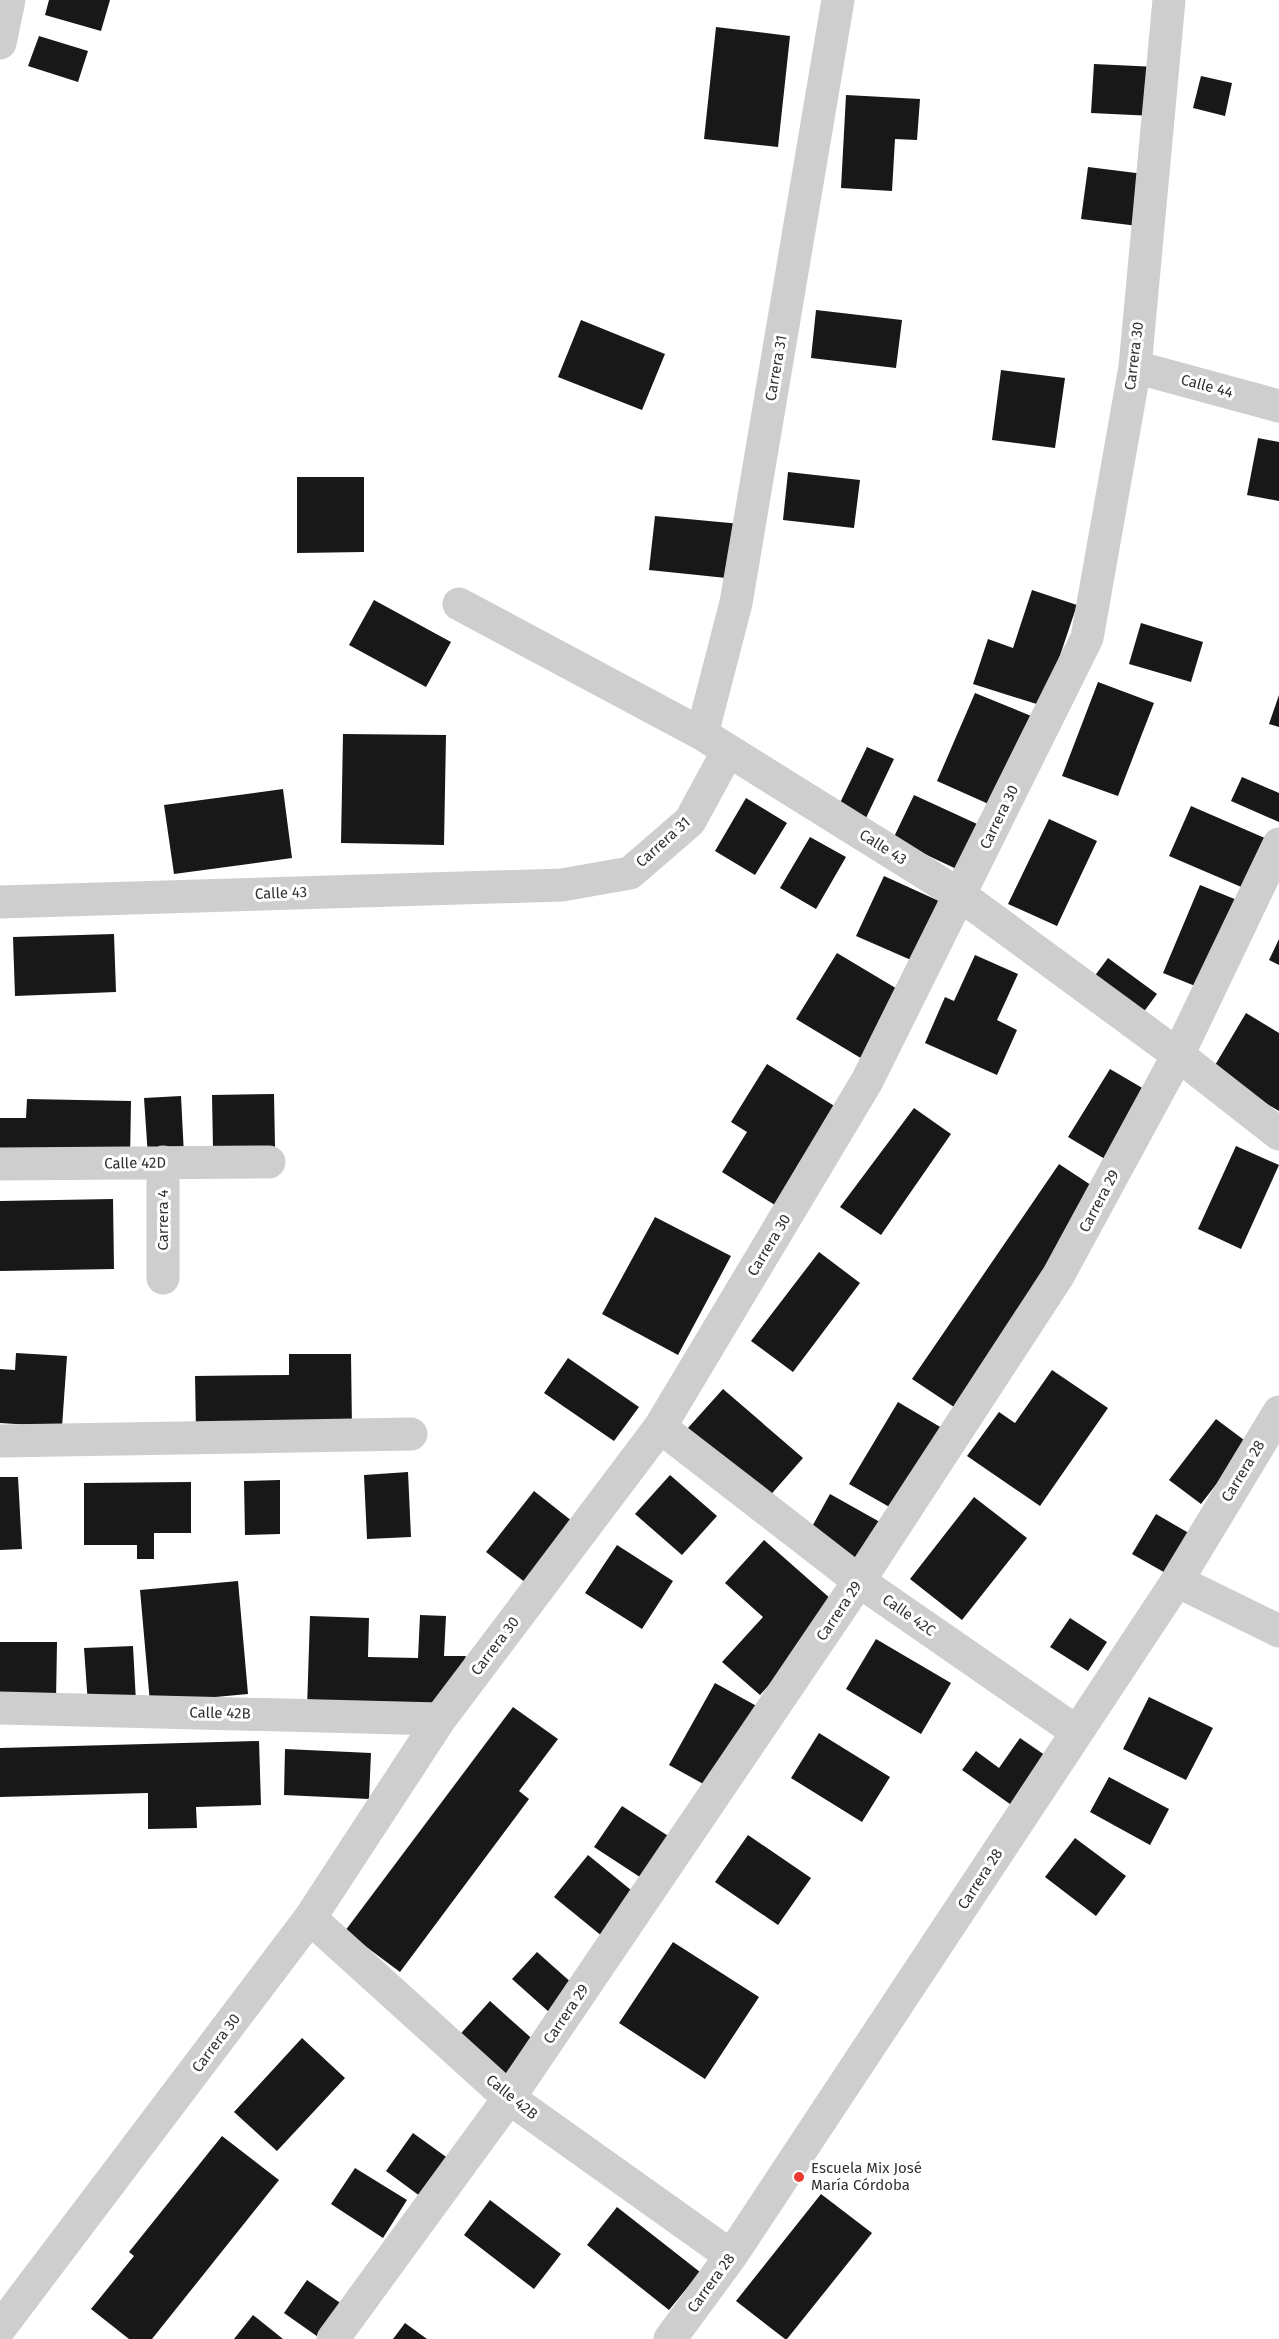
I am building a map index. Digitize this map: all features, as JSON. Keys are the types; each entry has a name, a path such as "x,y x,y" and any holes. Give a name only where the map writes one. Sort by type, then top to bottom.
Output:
{"street":[{"path":"0,43 9,0"},
{"name":"Carrera 31","path":"562,885 630,873 690,821 715,743 736,603 838,0"},
{"name":"Carrera 30","path":"0,2328 310,1918 440,1719 660,1427 867,1081 1087,638 1134,367 1170,0"},
{"name":"Calle 44","path":"1134,367 1279,406"},
{"name":"Calle 43","path":"459,604 715,743 960,895 1178,1055 1279,1134"},
{"name":"Carrera 29","path":"333,2339 509,2098 859,1581 1058,1276 1178,1055 1279,844"},
{"name":"Calle 43","path":"0,902 562,885"},
{"name":"Carrera 4","path":"163,1162 163,1278"},
{"name":"Calle 42D","path":"0,1164 269,1162"},
{"name":"Carrera 28","path":"670,2339 731,2256 1177,1581 1279,1412"},
{"name":"Calle 42C","path":"660,1427 859,1581 1077,1732"},
{"path":"0,1441 411,1434"},
{"path":"1177,1581 1279,1630"},
{"name":"Calle 42B","path":"0,1708 440,1719"},
{"name":"Calle 42B","path":"310,1918 509,2098 731,2256"}],"building":[{"path":"49,0 110,0 101,31 45,15"},
{"path":"716,27 790,36 778,147 704,139"},
{"path":"39,36 88,51 78,82 28,66"},
{"path":"1094,64 1157,67 1154,116 1091,113"},
{"path":"1201,76 1232,83 1225,116 1193,108"},
{"path":"846,95 920,99 917,140 895,139 892,191 841,188"},
{"path":"1088,167 1144,174 1138,226 1081,219"},
{"path":"816,310 902,320 896,368 811,358"},
{"path":"581,320 665,354 642,410 558,377"},
{"path":"1001,370 1065,378 1055,448 992,440"},
{"path":"1258,438 1279,442 1279,501 1247,495"},
{"path":"788,472 860,480 854,528 783,520"},
{"path":"297,477 364,477 364,552 297,553"},
{"path":"655,516 741,524 736,579 649,570"},
{"path":"1032,590 1077,605 1043,706 973,684 988,639 1013,648"},
{"path":"374,600 451,642 426,687 349,645"},
{"path":"1141,623 1203,642 1191,682 1129,664"},
{"path":"1098,682 1154,703 1118,796 1062,776"},
{"path":"975,693 1041,720 1002,810 937,781"},
{"path":"1279,695 1279,727 1269,724"},
{"path":"343,734 446,735 444,845 341,843"},
{"path":"867,747 894,759 865,820 838,807"},
{"path":"1242,777 1279,793 1279,822 1231,801"},
{"path":"283,789 292,858 174,874 164,805"},
{"path":"914,795 988,829 967,874 893,839"},
{"path":"746,798 787,823 755,875 715,851"},
{"path":"1191,806 1267,839 1246,889 1169,856"},
{"path":"1049,819 1097,841 1057,926 1008,904"},
{"path":"810,837 846,857 816,909 780,888"},
{"path":"884,876 939,901 911,960 856,936"},
{"path":"1200,885 1242,902 1205,990 1163,973"},
{"path":"114,934 116,992 15,996 13,937"},
{"path":"1279,939 1279,965 1269,960"},
{"path":"837,953 904,993 864,1060 796,1019"},
{"path":"975,955 1018,974 997,1020 1017,1030 997,1075 925,1043 945,997 954,1001"},
{"path":"1108,958 1157,994 1137,1021 1088,985"},
{"path":"1246,1013 1279,1033 1279,1111 1211,1072"},
{"path":"767,1064 836,1107 775,1205 722,1172 747,1132 731,1122"},
{"path":"1110,1069 1156,1096 1115,1165 1068,1137"},
{"path":"274,1094 275,1147 213,1149 212,1095"},
{"path":"181,1096 184,1155 148,1157 144,1098"},
{"path":"27,1099 131,1101 130,1161 0,1158 0,1118 26,1118"},
{"path":"914,1108 951,1134 881,1235 840,1207"},
{"path":"1236,1146 1279,1165 1241,1249 1198,1229"},
{"path":"1059,1164 1103,1193 957,1409 912,1379"},
{"path":"113,1199 114,1269 0,1271 0,1201"},
{"path":"655,1217 731,1256 678,1355 602,1314"},
{"path":"819,1252 860,1283 793,1372 751,1341"},
{"path":"16,1353 67,1356 62,1427 0,1423 0,1369 15,1370"},
{"path":"289,1354 351,1354 352,1429 196,1430 195,1376 289,1375"},
{"path":"568,1358 639,1407 614,1441 544,1393"},
{"path":"1052,1370 1108,1408 1040,1506 967,1456 999,1412 1015,1423"},
{"path":"723,1389 803,1458 767,1499 687,1429"},
{"path":"898,1402 942,1428 893,1509 849,1484"},
{"path":"1216,1419 1248,1443 1201,1504 1169,1480"},
{"path":"408,1472 411,1537 367,1539 364,1475"},
{"path":"670,1475 717,1516 682,1555 635,1514"},
{"path":"0,1477 18,1477 22,1549 0,1550"},
{"path":"280,1480 280,1534 245,1535 244,1481"},
{"path":"191,1482 191,1533 154,1533 154,1559 137,1559 137,1545 84,1545 84,1483"},
{"path":"534,1491 577,1525 530,1586 486,1552"},
{"path":"830,1494 887,1526 864,1566 808,1534"},
{"path":"974,1497 1027,1538 962,1620 910,1579"},
{"path":"1156,1514 1199,1539 1176,1579 1132,1554"},
{"path":"764,1540 840,1607 760,1695 722,1662 763,1617 725,1583"},
{"path":"617,1545 673,1581 642,1629 585,1593"},
{"path":"238,1581 248,1694 150,1703 140,1590"},
{"path":"420,1615 446,1616 444,1656 466,1656 442,1712 307,1709 310,1616 369,1618 368,1657 418,1658"},
{"path":"1070,1618 1107,1642 1088,1671 1050,1647"},
{"path":"876,1639 951,1683 921,1734 846,1689"},
{"path":"0,1642 57,1642 56,1702 0,1702"},
{"path":"133,1646 136,1702 88,1705 84,1648"},
{"path":"715,1683 762,1709 716,1791 669,1765"},
{"path":"1149,1697 1213,1728 1186,1780 1123,1749"},
{"path":"513,1707 558,1739 519,1791 529,1799 400,1972 345,1931"},
{"path":"819,1733 890,1777 862,1822 791,1778"},
{"path":"1020,1738 1052,1760 1017,1809 962,1770 976,1751 999,1768"},
{"path":"259,1741 261,1805 196,1807 197,1828 148,1829 148,1793 0,1797 0,1748"},
{"path":"285,1749 371,1753 369,1799 284,1795"},
{"path":"1109,1777 1169,1809 1150,1845 1090,1812"},
{"path":"622,1806 676,1841 649,1883 594,1847"},
{"path":"748,1835 811,1878 778,1925 715,1882"},
{"path":"1075,1838 1126,1876 1096,1916 1045,1877"},
{"path":"588,1855 642,1899 608,1941 554,1897"},
{"path":"673,1942 759,1997 705,2079 619,2023"},
{"path":"537,1952 573,1984 549,2012 512,1979"},
{"path":"490,2001 538,2044 503,2083 455,2040"},
{"path":"302,2038 345,2078 277,2151 234,2112"},
{"path":"413,2133 456,2164 428,2202 386,2171"},
{"path":"222,2136 279,2180 152,2339 129,2339 91,2309 134,2256 129,2252"},
{"path":"355,2168 407,2200 383,2238 331,2204"},
{"path":"821,2194 872,2233 785,2339 736,2301"},
{"path":"490,2200 561,2254 534,2289 464,2235"},
{"path":"617,2207 700,2272 669,2310 587,2245"},
{"path":"307,2280 349,2309 321,2339 284,2313"},
{"path":"253,2315 283,2339 234,2339"},
{"path":"405,2323 427,2339 393,2339"}],"place":[{"name":"Escuela Mix José María Córdoba","path":"799,2177"}]}
